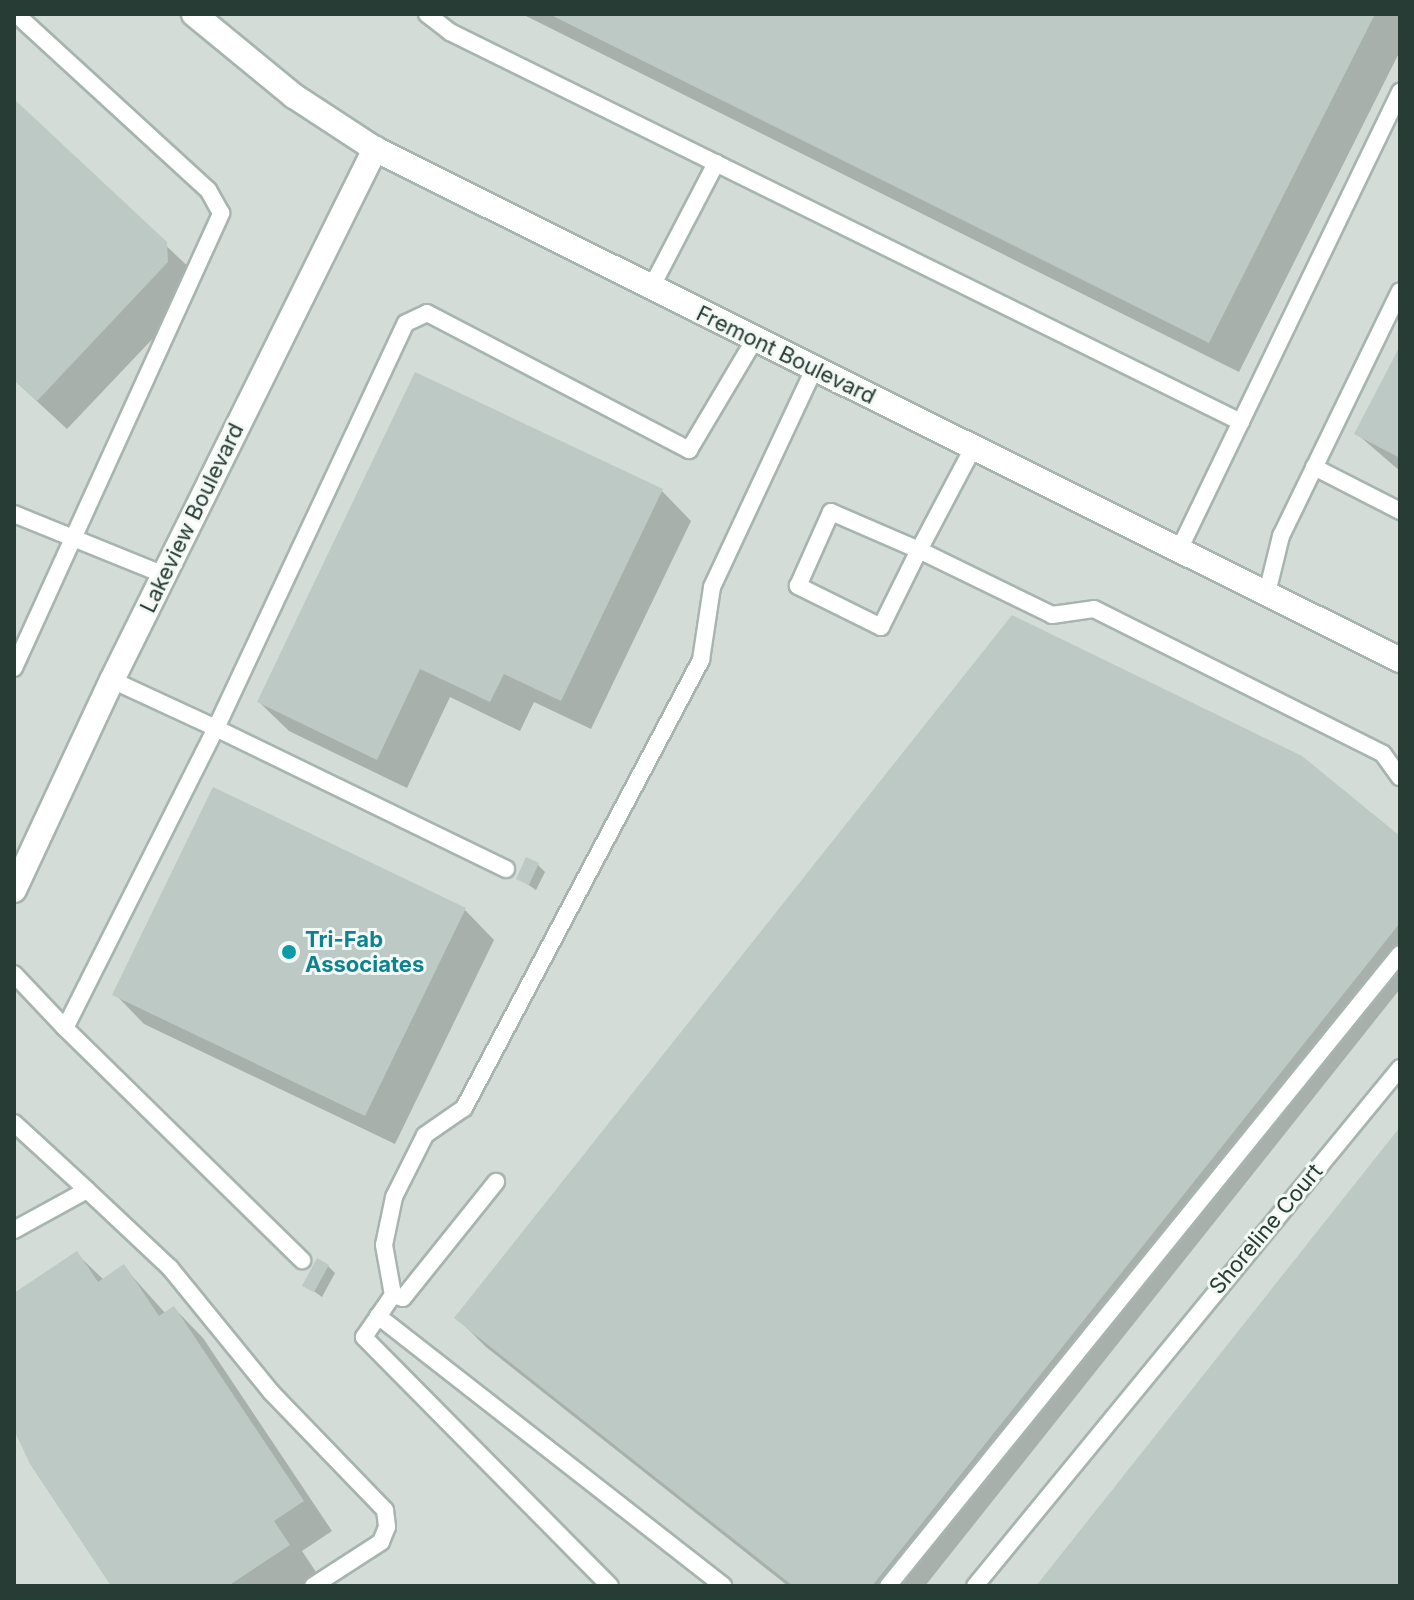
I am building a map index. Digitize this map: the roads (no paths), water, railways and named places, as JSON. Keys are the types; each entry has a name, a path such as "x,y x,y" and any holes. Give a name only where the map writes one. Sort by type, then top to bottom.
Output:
{"main road":[{"name":"Fremont Boulevard","path":"194,14 294,96 375,149 1400,660"},
{"name":"Lakeview Boulevard","path":"14,890 112,680 375,149"}],"lane":[{"path":"14,668 221,213 208,190 16,14"},
{"path":"427,14 450,32 1241,422"},
{"path":"1179,550 1400,92"},
{"path":"651,288 716,163"},
{"path":"1267,593 1281,536 1400,291"},
{"path":"65,1028 216,728 406,323 427,313 689,450 755,339"},
{"path":"610,1586 364,1337 393,1295 384,1245 394,1197 425,1135 464,1108 701,660 712,587 814,369"},
{"path":"973,448 919,550 881,627 798,586 831,512 919,550 1052,615 1094,609 1383,754 1400,777"},
{"path":"1314,467 1400,511"},
{"path":"14,514 164,575"},
{"path":"112,680 506,869"},
{"path":"888,1586 1400,954"},
{"path":"14,974 302,1260"},
{"name":"Shoreline Court","path":"975,1586 1132,1390 1400,1068"},
{"path":"14,1123 170,1268 271,1392 385,1510 387,1527 381,1542 313,1586"},
{"path":"393,1295 403,1298 496,1182"},
{"path":"14,1230 87,1190"},
{"path":"378,1316 723,1586"}],"place":[{"name":"Tri-Fab Associates","path":"289,952"}]}
